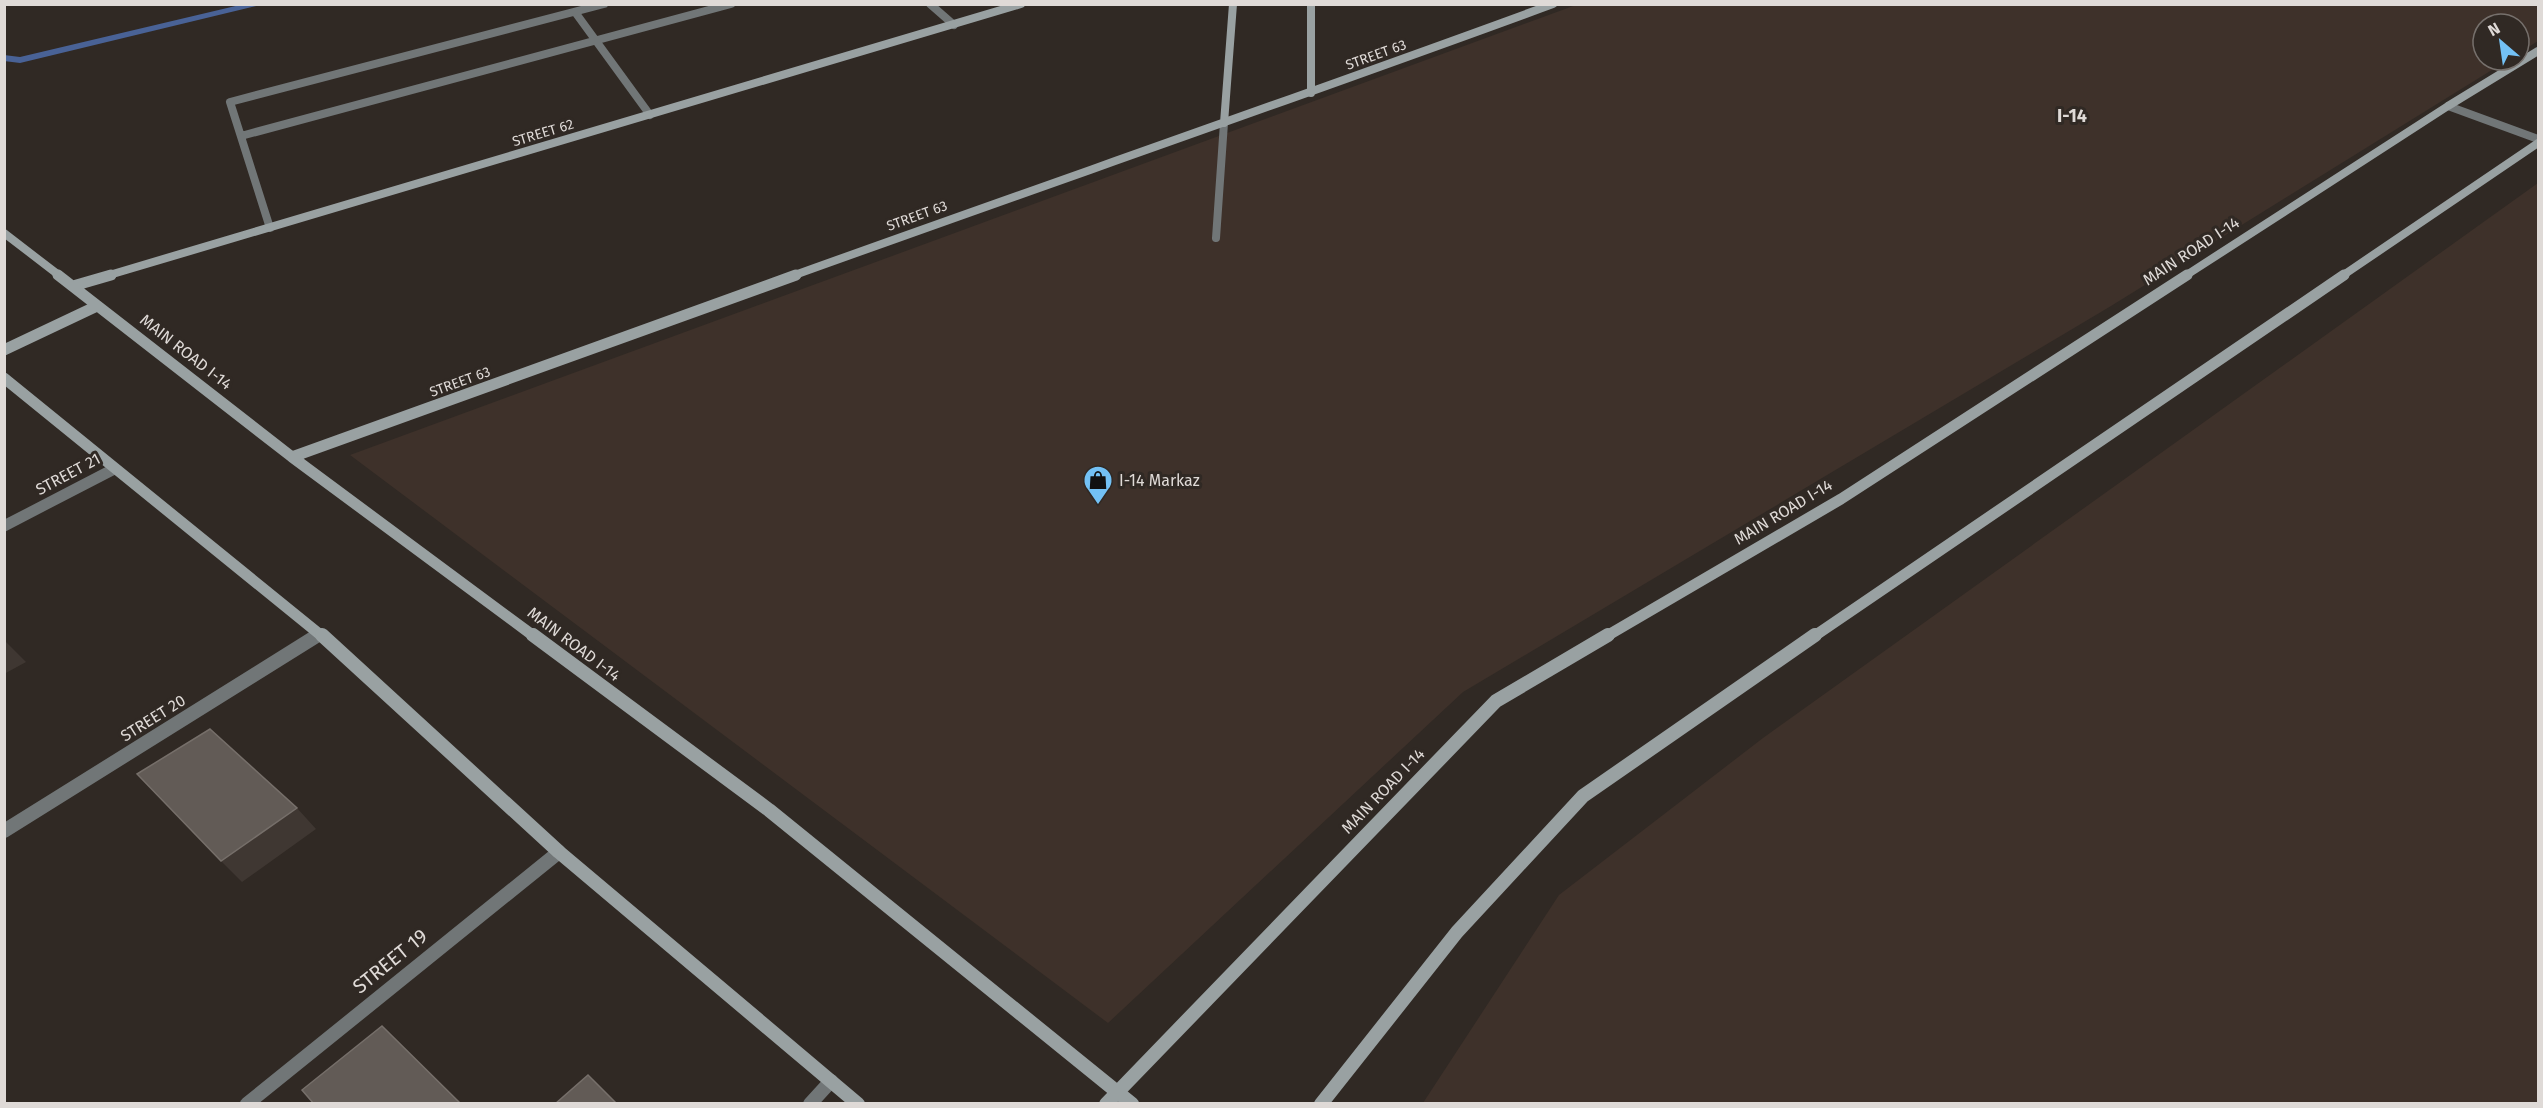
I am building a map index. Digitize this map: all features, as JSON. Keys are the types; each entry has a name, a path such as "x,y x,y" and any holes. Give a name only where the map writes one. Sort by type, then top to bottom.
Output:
{"main road":[{"name":"STREET 62","path":"73,286 1021,4"},
{"path":"1224,123 1233,4"},
{"path":"1311,4 1311,93"},
{"name":"STREET 63","path":"292,457 1111,161 1311,93 1553,4"},
{"name":"MAIN ROAD I-14","path":"1106,1104 1117,1090 1497,701 1841,499 2448,106 2538,51"},
{"path":"1321,1104 1457,932 1583,796 2538,141"},
{"name":"MAIN ROAD I-14","path":"4,233 292,457 769,810 1132,1104"},
{"path":"4,350 98,306"},
{"path":"4,378 320,634 559,852 858,1104"}],"street":[{"path":"270,228 230,102 604,4"},
{"path":"241,136 731,4"},
{"path":"930,4 954,25"},
{"path":"575,12 650,115"},
{"path":"2448,106 2538,141"},
{"path":"1216,238 1224,123"},
{"name":"STREET 21","path":"4,526 114,469"},
{"name":"STREET 20","path":"4,831 320,634"},
{"name":"STREET 19","path":"247,1104 559,852"},
{"path":"810,1104 831,1082"}],"shaded area":[{"name":"I-14 Markaz","path":"1576,5 2538,5 2538,41 2531,45 2531,12 2471,12 2471,72 2489,72 2111,306 1463,692 1108,1023 350,455"},
{"path":"2538,183 2538,1103 1423,1103 1559,895 1763,738"}],"building":[{"path":"210,729 297,808 221,861 137,774"},
{"path":"382,1026 461,1104 314,1104 302,1090"},
{"path":"588,1075 617,1104 555,1104"}],"waterway":[{"path":"4,58 20,60 259,4"}],"place":[{"name":"I-14 Markaz","path":"1098,506"}],"district":[{"name":"I-14","path":"2072,116"}]}
